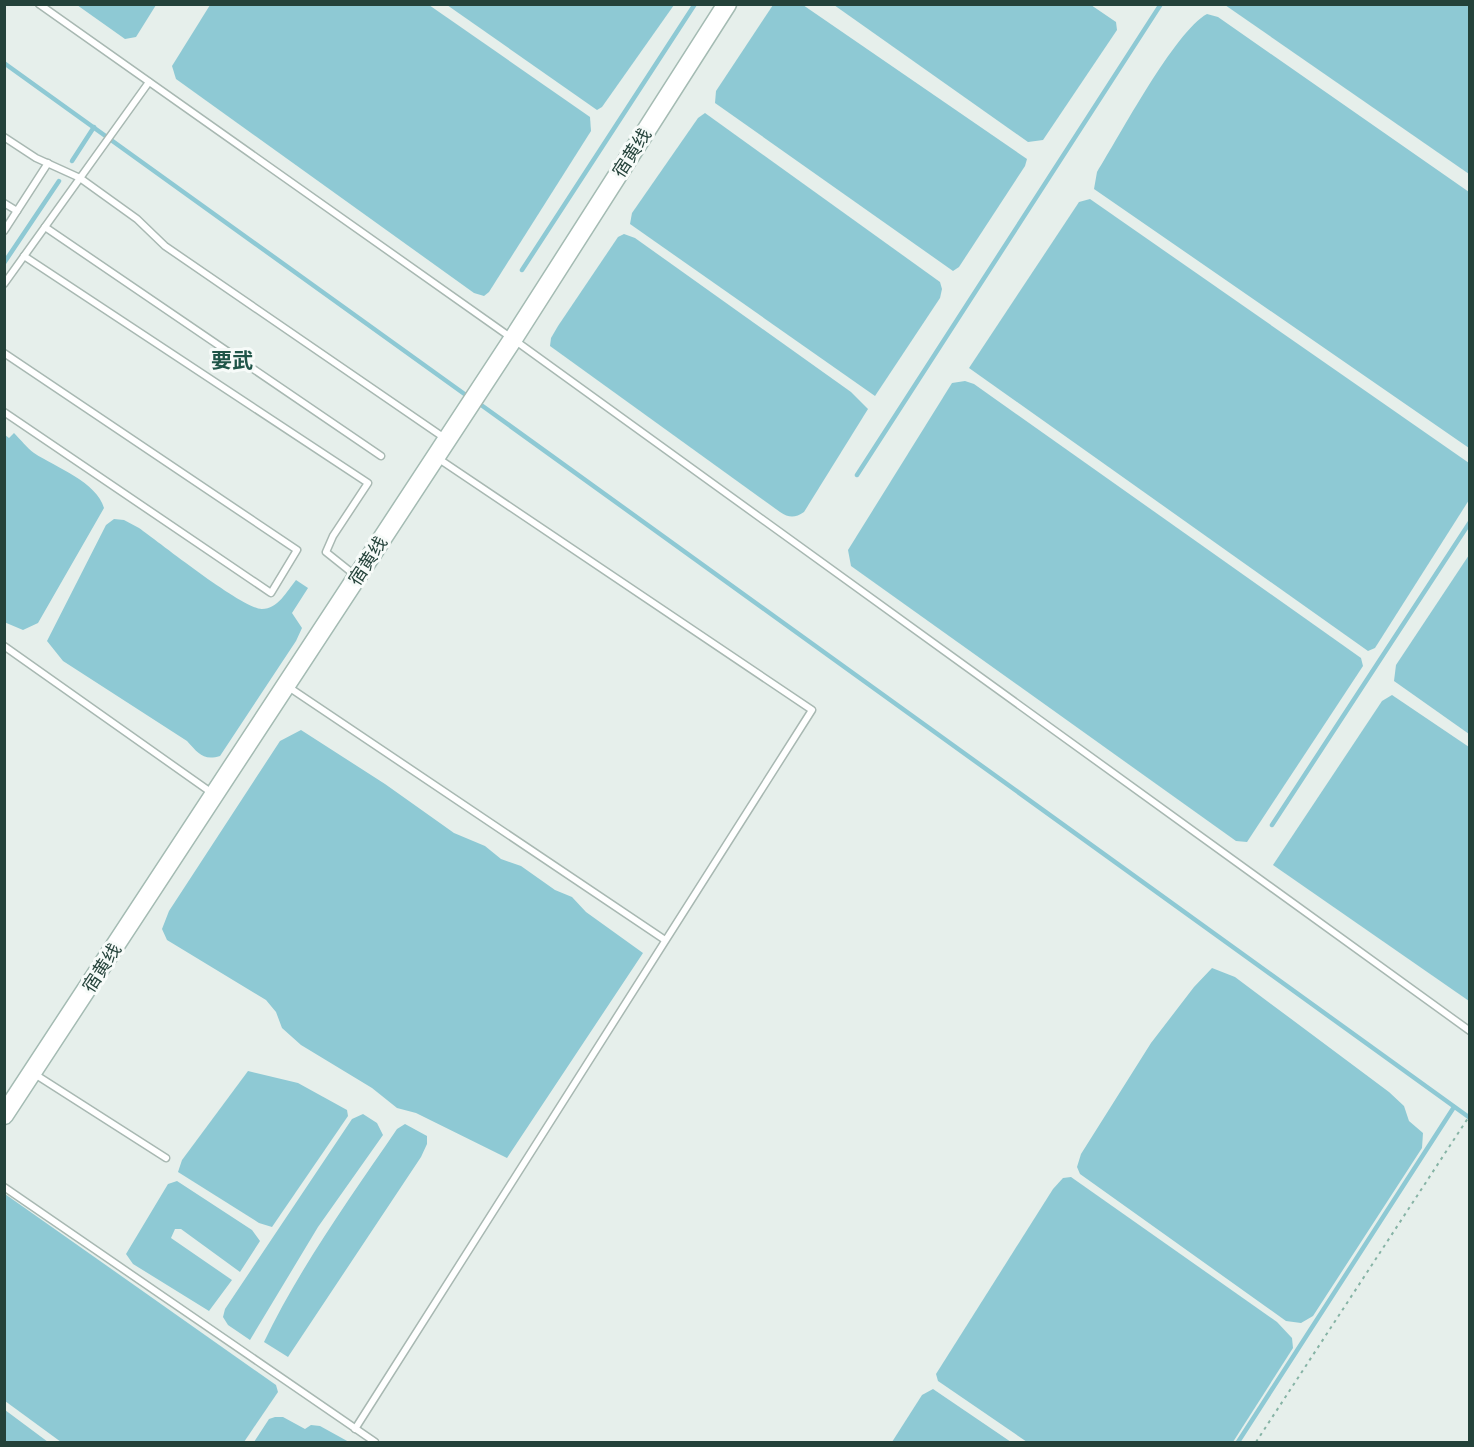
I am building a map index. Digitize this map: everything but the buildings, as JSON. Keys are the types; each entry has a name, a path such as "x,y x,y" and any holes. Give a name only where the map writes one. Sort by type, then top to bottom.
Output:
{"main road":[{"name":"宿黄线","path":"4,1115 513,339 727,4"}],"lane":[{"path":"39,4 513,339 1470,1031"},
{"path":"4,284 149,82"},
{"path":"4,137 48,163 80,178 137,219 165,246 451,434"},
{"path":"4,231 48,163"},
{"path":"4,203 17,211"},
{"path":"45,227 381,456"},
{"path":"24,256 368,483 333,536 326,552 357,577"},
{"path":"4,353 297,550 271,593 4,412"},
{"path":"355,1429 812,710 436,457"},
{"path":"4,646 215,795"},
{"path":"286,686 665,940"},
{"path":"33,1072 166,1158"},
{"path":"4,1186 375,1443"}],"path":[{"path":"1256,1443 1470,1115"}],"water":[{"path":"77,5 156,5 136,37 125,39"},
{"path":"210,5 429,5 590,117 591,131 489,292 484,296 474,293 176,79 172,66"},
{"path":"447,5 674,5 602,107 597,110"},
{"path":"773,5 803,5 1027,159 1025,166 959,267 953,271 715,103 716,91"},
{"path":"834,5 1091,5 1116,22 1117,30 1043,140 1028,142"},
{"path":"1225,5 1469,5 1469,174"},
{"path":"1207,14 1218,17 1469,192 1469,448 1094,189 1097,172 1148,86 1179,41 1194,24"},
{"path":"705,113 940,282 942,289 940,298 875,396 630,224 632,213 698,118"},
{"path":"1090,199 1469,463 1469,500 1375,648 1368,651 969,368 1079,202"},
{"path":"624,234 635,238 851,392 868,409 804,512 792,516 780,512 550,346 551,338 558,326 618,237"},
{"path":"965,381 974,384 1361,658 1363,666 1247,842 1236,841 851,566 848,550 952,383"},
{"path":"14,433 34,453 93,490 104,508 38,623 23,630 4,622 5,435 9,438"},
{"path":"114,519 124,520 139,528 220,588 252,606 262,609 273,606 282,599 296,580 308,588 292,613 302,628 296,641 220,756 201,755 187,741 63,661 47,641 106,525"},
{"path":"1469,555 1469,734 1394,681 1396,665"},
{"path":"1392,695 1469,747 1469,1001 1273,865 1382,701"},
{"path":"301,730 385,784 454,833 485,846 501,859 521,866 555,890 572,897 586,912 643,953 507,1158 416,1113 397,1108 372,1088 301,1045 282,1028 276,1012 266,1000 167,940 162,929 169,911 280,741"},
{"path":"1212,968 1235,977 1389,1092 1404,1106 1409,1121 1423,1133 1422,1148 1313,1316 1301,1323 1286,1321 1080,1174 1077,1167 1081,1154 1151,1043 1194,987"},
{"path":"248,1071 298,1083 347,1110 348,1116 272,1227 259,1223 178,1172 182,1160"},
{"path":"363,1114 377,1123 383,1135 318,1227 250,1340 228,1325 223,1317 225,1309 352,1119"},
{"path":"405,1124 427,1136 427,1144 421,1157 288,1357 264,1342 278,1314 326,1233 397,1129"},
{"path":"1071,1177 1277,1322 1292,1338 1293,1348 1233,1442 1027,1442 938,1381 936,1374 1053,1189 1063,1178"},
{"path":"177,1181 252,1230 260,1241 240,1272 181,1229 175,1229 171,1238 232,1280 209,1311 133,1264 126,1254 168,1184"},
{"path":"5,1194 276,1385 278,1392 244,1442 61,1442 5,1401"},
{"path":"933,1389 1011,1442 892,1442 922,1395"},
{"path":"5,1410 48,1442 5,1442"},
{"path":"283,1417 305,1429 311,1425 320,1426 349,1442 254,1442 269,1419"}],"waterway":[{"path":"522,270 695,4"},
{"path":"857,475 1161,4"},
{"path":"4,63 470,398"},
{"path":"72,161 94,127"},
{"path":"4,263 59,181"},
{"path":"477,402 1470,1118"},
{"path":"1272,825 1470,522"},
{"path":"1238,1442 1454,1107"}],"district":[{"name":"要武","path":"232,361"}]}
